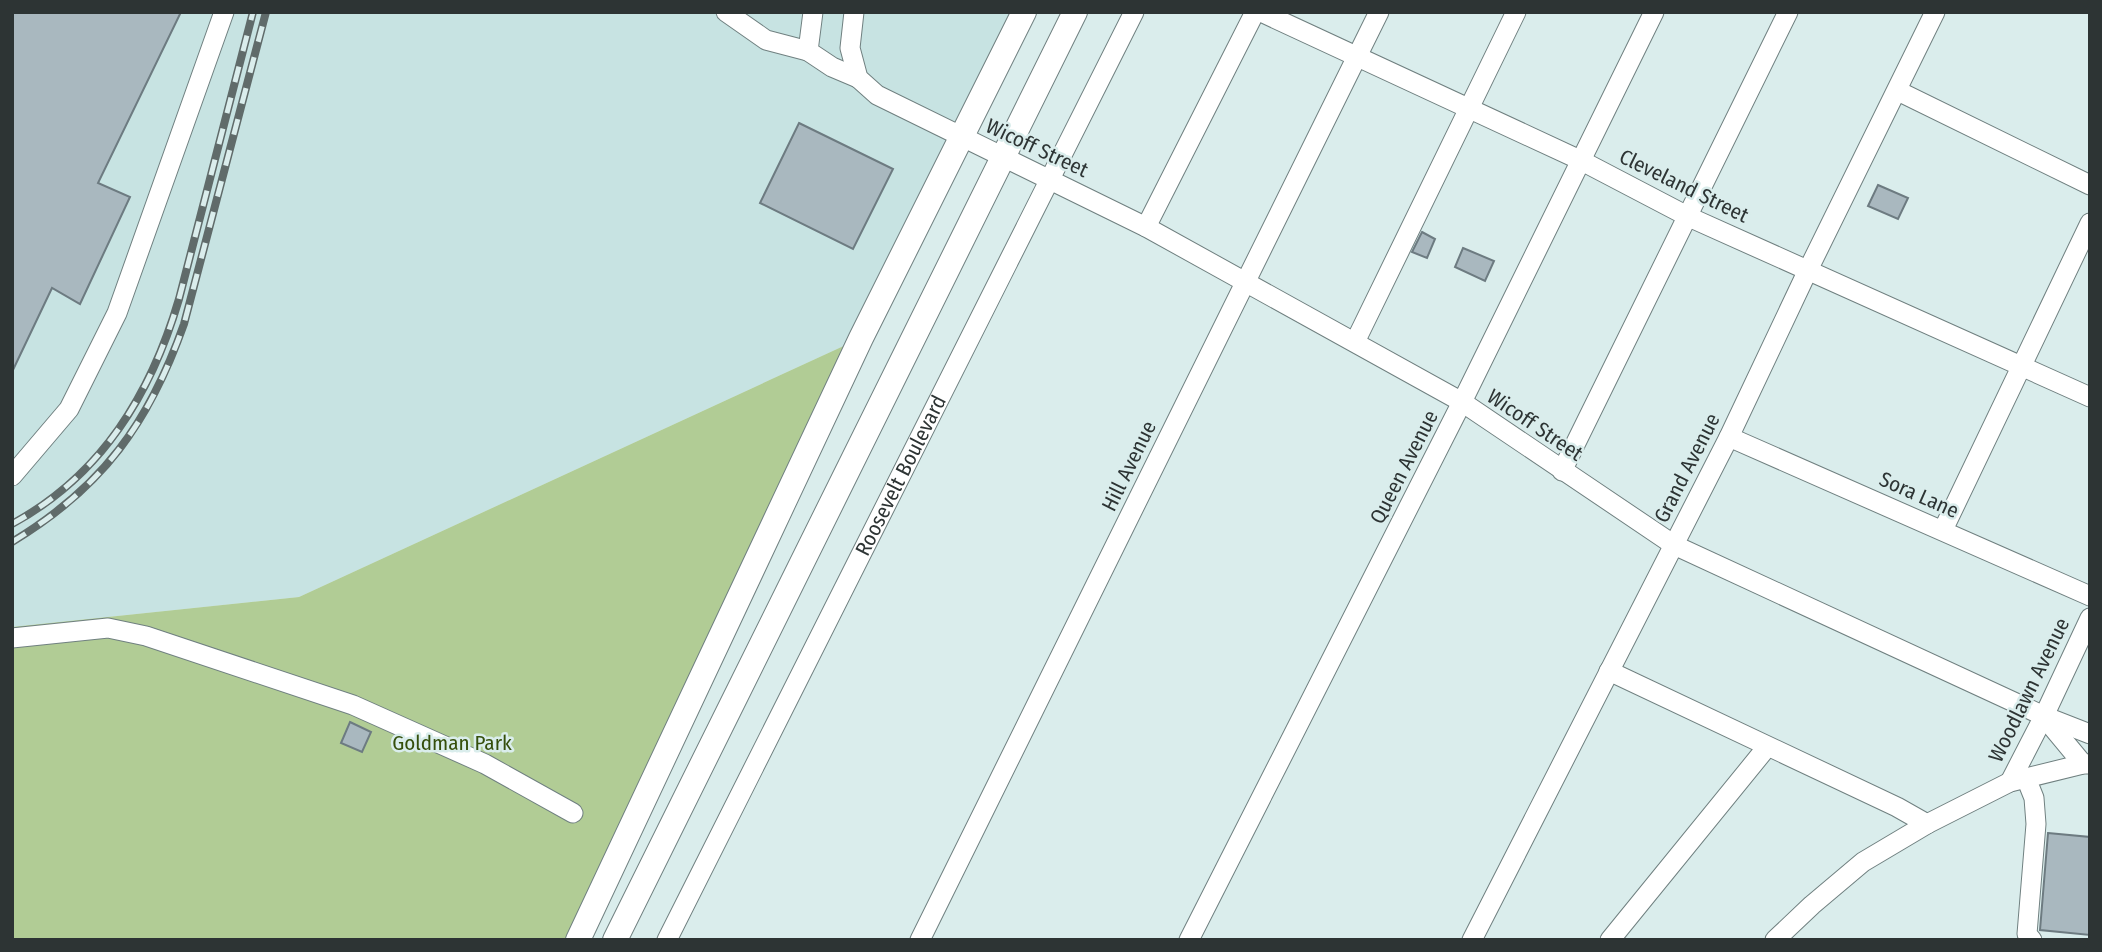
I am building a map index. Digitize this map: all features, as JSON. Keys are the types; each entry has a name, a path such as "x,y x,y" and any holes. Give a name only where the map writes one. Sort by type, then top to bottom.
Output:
{"main road":[{"path":"578,940 861,338 1024,12"},
{"path":"615,940 1075,12"}],"street":[{"path":"12,476 69,409 117,313 224,12"},
{"name":"Wicoff Street","path":"726,12 766,40 808,51 832,68 858,78 877,94 1146,227 1462,402 1674,545 2044,716 2090,734"},
{"path":"808,51 813,12"},
{"path":"854,12 850,48 858,78"},
{"name":"Roosevelt Boulevard","path":"667,940 1134,12"},
{"path":"1146,227 1255,12"},
{"name":"Cleveland Street","path":"1261,12 1580,160 1689,217 2090,397"},
{"name":"Hill Avenue","path":"920,940 1379,12"},
{"path":"1355,342 1516,12"},
{"name":"Queen Avenue","path":"1189,940 1462,402 1654,12"},
{"path":"1562,471 1788,12"},
{"name":"Grand Avenue","path":"1472,940 1729,437 1935,12"},
{"path":"1898,91 2090,185"},
{"path":"1943,530 2090,223"},
{"name":"Sora Lane","path":"1729,437 2090,596"},
{"name":"Woodlawn Avenue","path":"2018,780 2044,716 2090,618"},
{"path":"12,638 108,628 146,636 353,705 485,764 573,813"},
{"path":"1609,671 1897,807 1927,824"},
{"path":"1775,940 1863,862 1927,824 2018,780 2086,764 2044,716"},
{"path":"1609,940 1767,747"},
{"path":"2018,780 2034,798 2036,824 2030,937"}],"shaded area":[{"path":"12,12 1024,12 861,338 299,597 12,627"}],"green space":[{"name":"Goldman Park","path":"861,338 578,940 12,940 12,627 299,597"}],"building":[{"path":"12,12 181,12 98,183 130,197 80,304 52,288 12,372"},
{"path":"799,123 893,169 853,249 760,203"},
{"path":"1878,185 1908,198 1898,219 1868,206"},
{"path":"1422,232 1435,239 1427,258 1412,252"},
{"path":"1463,248 1494,261 1485,281 1455,267"},
{"path":"350,722 371,732 362,752 341,743"},
{"path":"2048,833 2090,837 2090,935 2040,930"}],"railway":[{"path":"12,524 72,482 97,456 119,429 154,367 179,299 253,12"},
{"path":"12,542 72,499 97,475 119,450 155,392 184,324 266,12"}]}
